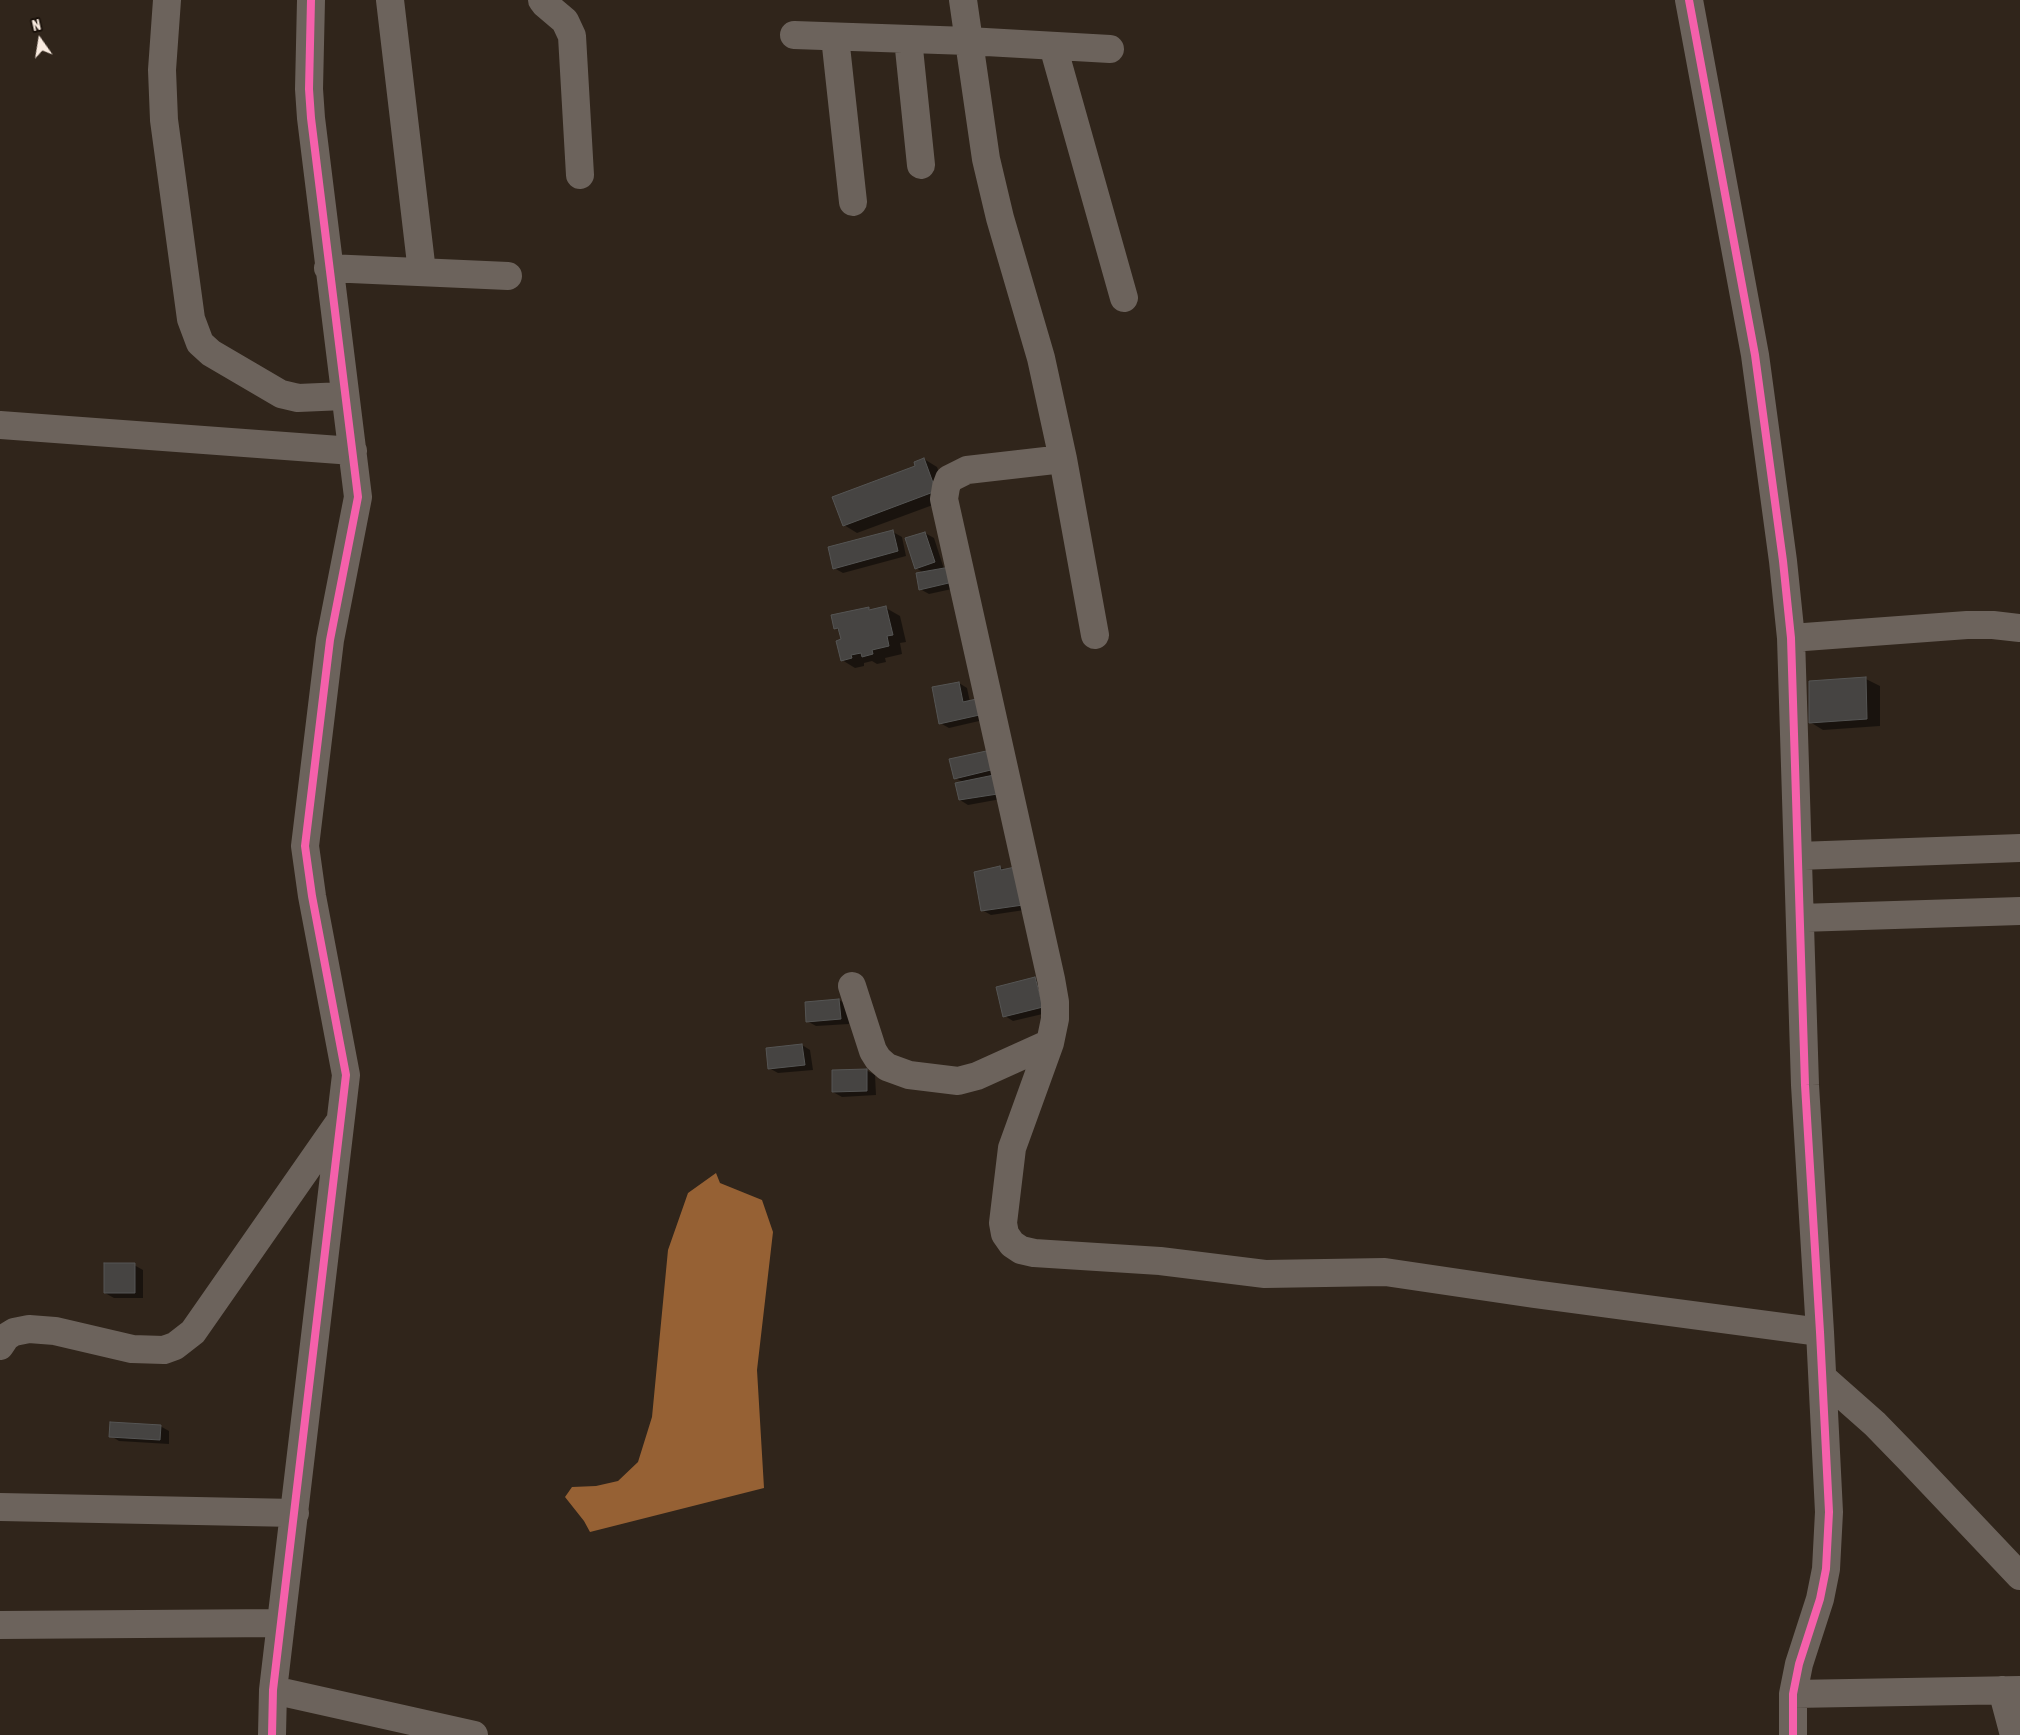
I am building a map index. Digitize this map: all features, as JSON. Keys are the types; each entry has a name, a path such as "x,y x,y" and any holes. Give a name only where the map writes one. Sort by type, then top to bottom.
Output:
{"street":[{"path":"167,0 162,70 164,120 191,319 200,343 211,353 281,394 298,398 344,396"},
{"path":"272,1735 273,1690 346,1075 312,896 305,846 330,640 358,498 328,268 309,89 311,0"},
{"path":"390,0 422,272"},
{"path":"542,0 565,21 572,36 580,175"},
{"path":"964,0 968,41 986,159 1000,218 1041,358 1064,460 1095,635"},
{"path":"1689,0 1755,355 1783,561 1791,638 1804,1085 1820,1332 1829,1512 1826,1569 1820,1599 1799,1664 1793,1694 1793,1735"},
{"path":"794,35 968,41 1110,49"},
{"path":"835,37 852,202"},
{"path":"908,39 921,165"},
{"path":"1053,46 1124,298"},
{"path":"328,268 508,276"},
{"path":"0,424 353,451"},
{"path":"1064,460 967,470 950,479 946,487 944,499 1051,979 1055,1019 1050,1043 1012,1148 1003,1223 1005,1234 1012,1244 1020,1250 1034,1253 1160,1261 1265,1274 1385,1272 1820,1332"},
{"path":"1791,638 1967,625 2020,628"},
{"path":"1798,856 2020,848"},
{"path":"1800,918 2020,911"},
{"path":"852,986 873,1051 878,1059 887,1067 909,1075 958,1081 977,1076 1050,1043"},
{"path":"0,1346 6,1337 14,1332 29,1329 55,1331 132,1349 164,1350 175,1346 194,1332 340,1121"},
{"path":"1822,1378 1875,1424 2020,1576"},
{"path":"0,1507 295,1513"},
{"path":"0,1625 281,1623"},
{"path":"273,1690 474,1735"},
{"path":"1793,1694 2011,1690 2014,1735"}],"shaded area":[{"path":"716,1173 720,1183 762,1200 773,1232 757,1370 764,1488 590,1532 584,1521 565,1497 572,1487 596,1486 618,1481 638,1462 652,1417 668,1250 688,1193"}],"building":[{"path":"924,458 936,491 843,526 832,497 915,466 914,462"},
{"path":"893,530 898,551 833,569 828,547"},
{"path":"925,532 935,562 915,569 905,538"},
{"path":"950,567 953,582 919,590 916,573"},
{"path":"886,606 893,635 887,636 889,646 872,650 873,654 862,657 861,653 851,655 852,658 841,661 836,641 841,639 838,628 834,629 831,615 869,607 869,610"},
{"path":"1866,677 1867,719 1809,723 1809,681"},
{"path":"959,682 963,702 981,698 984,714 939,724 932,687"},
{"path":"991,750 995,769 954,779 949,759"},
{"path":"999,774 1004,793 959,800 955,783"},
{"path":"1000,866 1001,870 1015,867 1023,905 981,911 974,872"},
{"path":"1035,977 1043,1007 1003,1017 996,987"},
{"path":"839,999 841,1019 806,1022 805,1002"},
{"path":"802,1044 805,1065 768,1069 766,1048"},
{"path":"867,1069 867,1091 832,1092 832,1070"},
{"path":"104,1263 135,1263 135,1293 104,1293"},
{"path":"110,1422 161,1425 160,1440 109,1437"}],"cycle path":[{"path":"272,1735 273,1690 346,1075 312,896 305,846 330,640 358,497 311,118 309,89 311,0"},
{"path":"1689,0 1755,355 1783,561 1791,638 1805,1085 1829,1512 1826,1569 1820,1599 1799,1664 1793,1694 1793,1735"}]}
